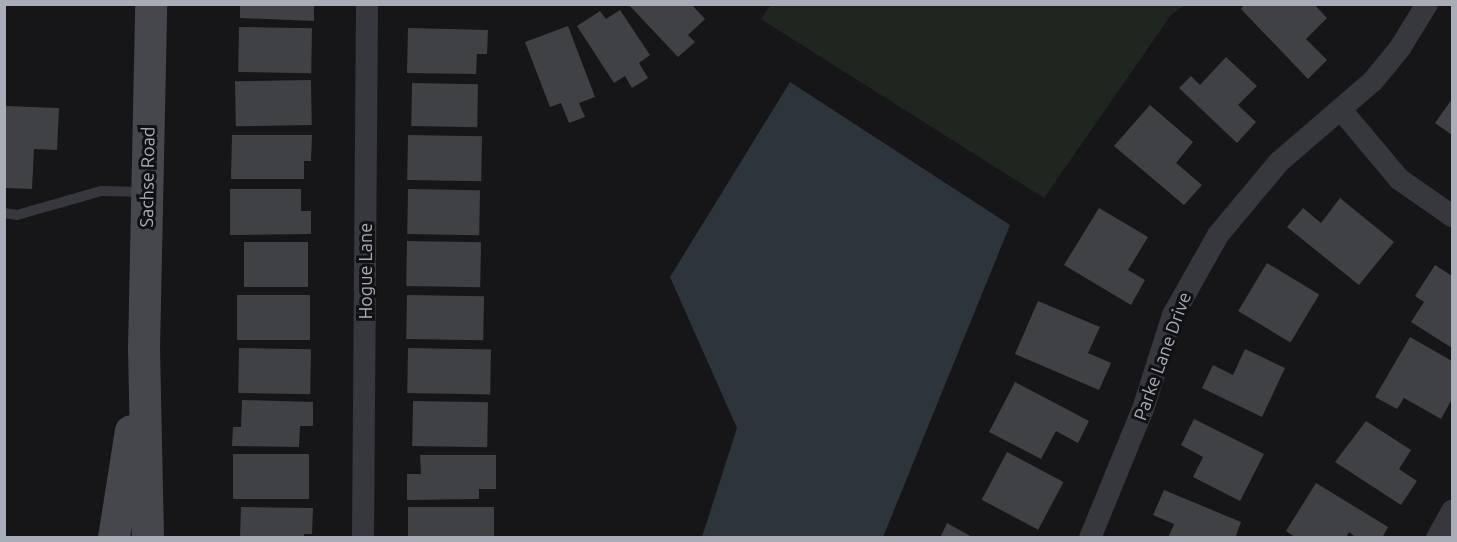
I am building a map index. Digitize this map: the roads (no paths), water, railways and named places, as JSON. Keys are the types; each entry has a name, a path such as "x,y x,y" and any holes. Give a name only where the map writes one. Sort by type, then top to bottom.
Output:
{"main road":[{"name":"Sachse Road","path":"148,537 144,350 151,4"},
{"name":"Sachse Road","path":"114,537 144,350"}],"street":[{"name":"Hogue Lane","path":"363,537 367,4"},
{"name":"Parke Lane Drive","path":"1090,537 1143,409 1173,315 1190,281 1218,235 1251,192 1279,162 1342,111 1400,48 1427,4"},
{"path":"1342,111 1399,179 1452,216"},
{"path":"1437,537 1452,511"}],"lane":[{"path":"4,213 16,215 101,191 147,192"}]}
